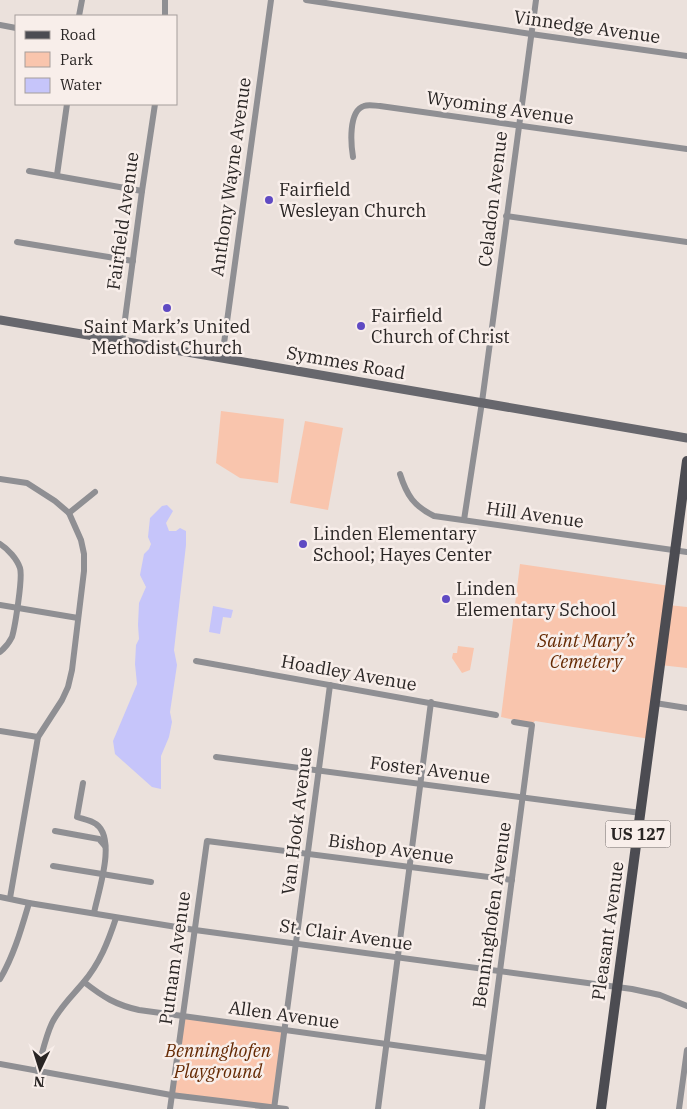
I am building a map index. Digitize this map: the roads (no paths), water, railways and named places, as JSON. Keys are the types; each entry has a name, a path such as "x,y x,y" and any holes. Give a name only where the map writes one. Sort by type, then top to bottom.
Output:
{"main road":[{"name":"Symmes Road","path":"0,320 687,438"},
{"name":"Pleasant Avenue","path":"601,1109 687,461"}],"street":[{"path":"79,15 82,0"},
{"path":"165,0 165,15"},
{"name":"Anthony Wayne Avenue","path":"222,358 271,0"},
{"name":"Vinnedge Avenue","path":"306,0 687,56"},
{"name":"Celadon Avenue","path":"464,520 482,402 536,0"},
{"path":"0,25 15,28"},
{"path":"57,175 66,105"},
{"name":"Fairfield Avenue","path":"122,342 155,105"},
{"name":"Wyoming Avenue","path":"354,157 352,146 353,120 358,110 364,106 380,106 687,149"},
{"path":"29,170 142,191"},
{"path":"506,216 687,242"},
{"path":"17,242 133,261"},
{"name":"Hill Avenue","path":"400,474 406,490 418,507 434,516 687,552"},
{"path":"0,478 27,483 48,496 69,513 81,540 84,554 84,571 72,670 68,687 62,700 38,737 10,898"},
{"path":"69,513 95,492"},
{"path":"0,544 13,556 20,568 21,585 12,635 8,644 0,652"},
{"path":"0,605 78,618"},
{"name":"Hoadley Avenue","path":"196,661 496,715"},
{"name":"Van Hook Avenue","path":"274,1108 330,685"},
{"path":"378,1109 422,784 431,702"},
{"path":"655,703 687,708"},
{"name":"Benninghofen Avenue","path":"482,1109 532,725 514,722"},
{"path":"0,731 38,737"},
{"name":"Foster Avenue","path":"216,757 318,772 641,813"},
{"path":"83,783 77,817 95,823 104,832 106,848 94,913"},
{"path":"55,831 99,839 106,848"},
{"name":"Bishop Avenue","path":"207,841 512,880"},
{"name":"Putnam Avenue","path":"170,1109 207,841"},
{"path":"53,866 151,882"},
{"name":"St. Clair Avenue","path":"0,897 195,930 617,987 660,995 687,1006"},
{"path":"0,979 18,941 29,903"},
{"path":"37,1071 52,1022 99,961 109,940 116,918"},
{"name":"Allen Avenue","path":"84,982 104,998 122,1006 182,1017 488,1058"},
{"path":"679,1109 687,1050"},
{"path":"0,1064 171,1095 286,1109"}],"water":[{"path":"167,505 173,511 166,523 169,531 176,531 180,528 186,531 186,545 174,650 177,665 170,712 172,722 169,737 161,756 161,789 152,787 115,754 113,741 137,684 135,664 136,645 139,639 139,603 146,587 140,575 144,554 151,544 148,537 150,518 162,506"},
{"path":"213,606 233,610 231,618 223,617 220,634 209,632"}],"place":[{"name":"Fairfield Wesleyan Church","path":"269,200"},
{"name":"Saint Mark’s United Methodist Church","path":"167,308"},
{"name":"Fairfield Church of Christ","path":"361,326"},
{"name":"Linden Elementary School; Hayes Center","path":"303,544"},
{"name":"Linden Elementary School","path":"446,599"}],"park label":[{"name":"Saint Mary’s Cemetery","path":"586,651"},
{"name":"Benninghofen Playground","path":"218,1061"}]}
